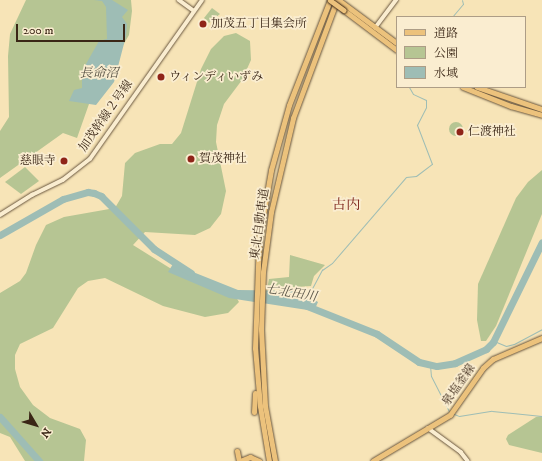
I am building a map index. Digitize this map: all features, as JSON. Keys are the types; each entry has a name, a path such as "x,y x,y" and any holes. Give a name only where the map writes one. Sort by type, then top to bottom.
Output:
{"highway":[{"name":"東北自動車道","path":"269,461 260,406 255,327 265,199 279,139 292,98 330,0"},
{"name":"東北自動車道","path":"275,461 265,406 260,271 274,194 288,135 338,0"},
{"path":"254,412 256,348"},
{"path":"237,451 238,460 250,457 259,461"}],"main road":[{"path":"330,0 396,42"},
{"path":"338,0 346,5 396,49"},
{"path":"466,88 511,106 542,115"},
{"path":"480,88 542,109"},
{"name":"泉塩釜線","path":"373,461 452,414 487,363 542,338"}],"street":[{"path":"180,0 193,10"},
{"name":"加茂幹線２号線","path":"0,215 32,195 63,180 90,159 193,10 202,0"},
{"path":"374,29 396,0"},
{"path":"428,428 461,452 468,461"}],"green space":[{"path":"26,0 131,0 132,11 129,35 89,104 77,138 63,133 0,178 0,131 9,117 8,56 10,34"},
{"path":"212,8 220,14 209,23 204,18"},
{"path":"236,33 250,41 251,60 242,80 224,104 217,125 216,142 226,191 221,214 210,228 195,235 145,232 133,245 173,270 236,297 239,302 228,313 205,317 163,306 105,278 88,281 78,288 53,328 20,344 15,355 15,369 20,387 33,405 50,418 80,429 86,440 84,461 25,461 10,437 0,433 0,293 20,281 26,273 36,245 46,225 64,217 115,208 122,196 125,163 135,153 160,144 172,144 181,133 201,69 211,49 224,36"},
{"path":"453,122 459,122 463,126 463,132 459,136 453,136 449,132 449,126"},
{"path":"25,167 39,181 21,194 5,182"},
{"path":"542,170 542,214 496,326 486,341 481,341 477,320 478,284 516,198 528,182"},
{"path":"290,255 325,265 314,276 311,286 267,289 269,279 289,277"},
{"path":"542,416 542,453 509,445 506,439 508,435 536,417"}],"water":[{"name":"長命沼","path":"94,0 112,0 128,10 122,17 127,24 126,36 114,82 96,105 69,101 74,90 82,88 82,71 99,41 107,39 106,7 102,1"},
{"path":"173,264 238,290 298,291 318,302 314,311 229,298 168,272"}],"waterway":[{"path":"453,16 463,4 462,0"},
{"path":"308,296 322,270 332,263 406,177 416,176 432,164 417,125 426,107 426,100 413,94 410,88"},
{"name":"七北田川","path":"0,235 63,199 88,192 94,193 101,196 154,249 191,273"},
{"name":"七北田川","path":"307,306 377,334 419,362 437,366 455,363 486,349 493,342 542,242"},
{"path":"494,341 506,346 514,344 542,329"},
{"path":"430,365 431,376 449,411"},
{"path":"454,414 459,416 492,411 542,416"},
{"name":"七北田川","path":"0,417 39,461"}],"place":[{"name":"加茂五丁目集会所","path":"203,24"},
{"name":"ウィンディいずみ","path":"161,77"},
{"name":"仁渡神社","path":"460,132"},
{"name":"賀茂神社","path":"191,159"},
{"name":"慈眼寺","path":"64,161"}],"district":[{"name":"古内","path":"346,205"}]}
